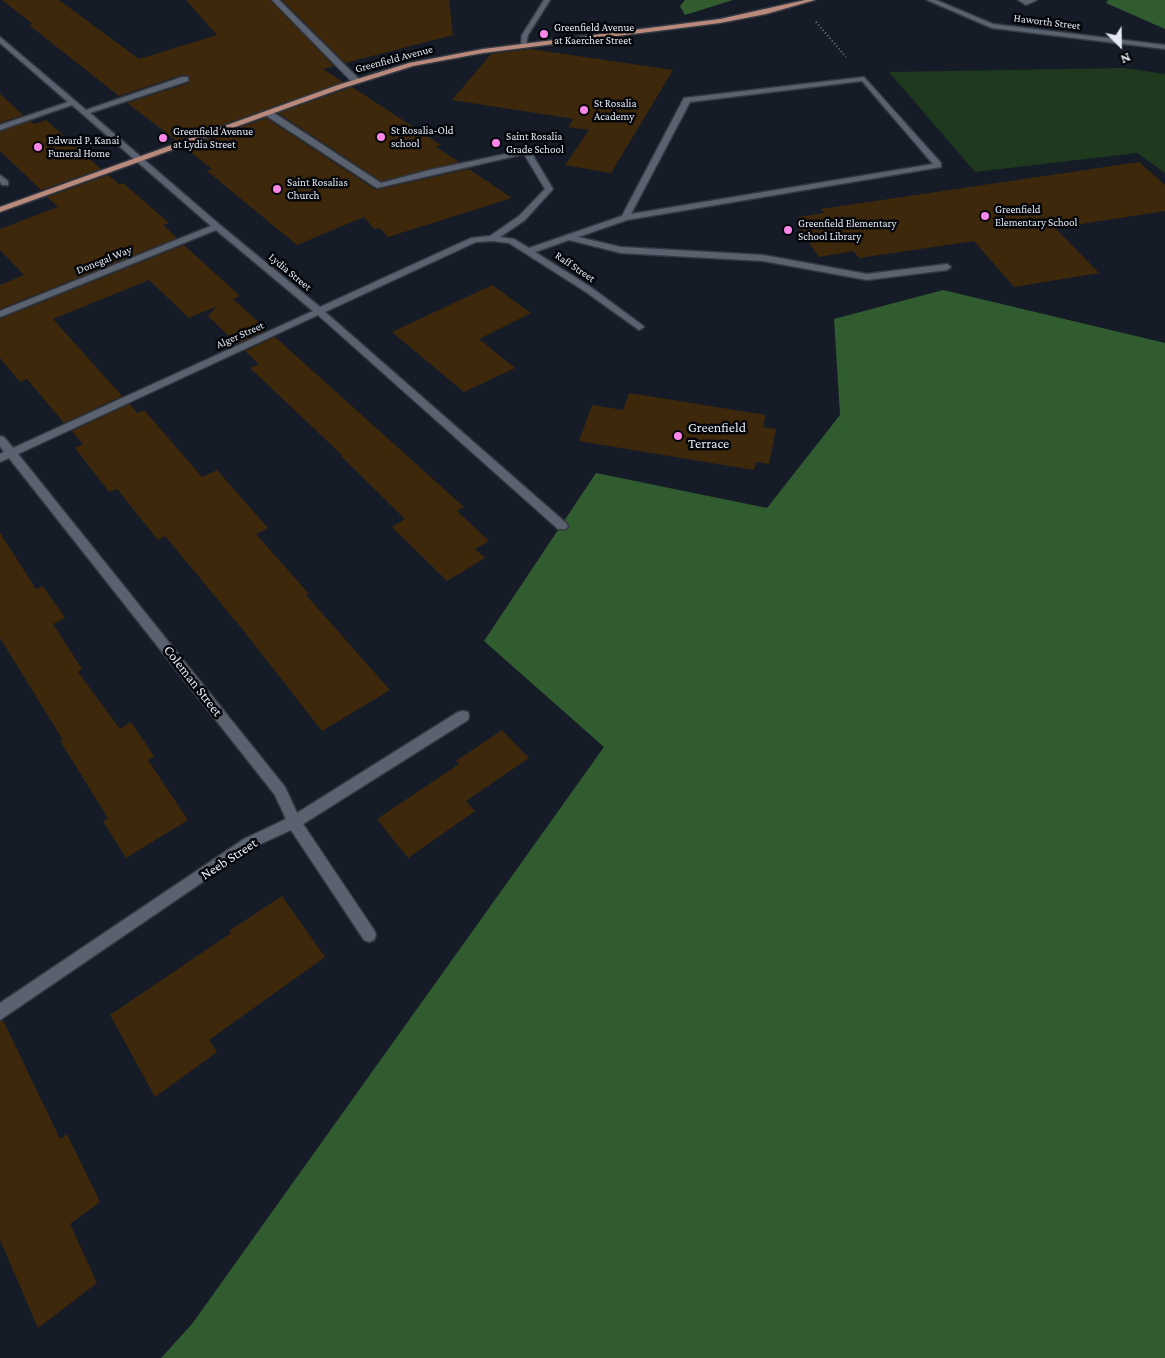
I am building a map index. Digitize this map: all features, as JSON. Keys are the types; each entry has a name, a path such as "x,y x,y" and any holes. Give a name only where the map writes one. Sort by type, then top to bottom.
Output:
{"main road":[{"name":"Greenfield Avenue","path":"0,210 356,81 435,60 523,45 717,22 774,12 812,0"}],"street":[{"path":"275,0 356,81"},
{"path":"523,45 525,35 547,0"},
{"name":"Haworth Street","path":"930,0 992,26 1165,47"},
{"path":"1021,0 1026,2 1034,0"},
{"name":"Lydia Street","path":"0,39 217,227 320,312 562,526"},
{"path":"84,113 185,78"},
{"path":"530,251 625,218 938,165 864,79 687,100 625,218"},
{"path":"0,128 72,102"},
{"path":"268,113 380,186 430,172 526,152 549,189 522,218 492,238"},
{"name":"Donegal Way","path":"0,314 217,227"},
{"name":"Raff Street","path":"492,238 511,241 530,251 590,290 639,327"},
{"name":"Alger Street","path":"6,456 474,240 492,238"},
{"path":"570,238 621,250 763,258 867,276 947,267"},
{"name":"Coleman Street","path":"0,439 6,456 280,791 294,822 369,935"},
{"name":"Neeb Street","path":"0,1012 249,843 294,822 463,716"}],"path":[{"path":"814,20 849,60"}],"green space":[{"path":"685,0 733,0 685,15 680,6"},
{"path":"1108,0 1165,0 1165,29 1106,3"},
{"path":"1125,68 1165,74 1165,173 1137,153 975,172 889,72"},
{"path":"943,290 1165,343 1165,1358 161,1358 192,1324 604,747 484,641 596,473 767,508 840,415 834,319"}],"building":[{"path":"2,0 59,0 139,59 217,35 186,0 270,0 334,66 323,69 343,82 177,141 127,103 189,83 189,76 181,75 119,96 29,25 33,24"},
{"path":"282,0 449,0 453,35 345,63"},
{"name":"St Rosalia Academy","path":"530,49 673,70 611,173 565,165 589,130 568,127 574,119 452,100 491,54"},
{"path":"352,87 441,145 436,147 459,162 381,181 278,113"},
{"path":"0,94 23,115 0,123"},
{"path":"266,118 376,190 469,169 512,198 388,237 380,228 374,229 364,217 297,245 207,171 212,169 184,147"},
{"path":"46,120 101,169 41,190 0,151 0,132 30,121 34,124"},
{"path":"1139,162 1165,185 1165,211 1055,228 1099,273 1014,287 974,241 859,258 853,251 819,257 797,226 803,225 798,217 824,213 821,209"},
{"path":"108,175 119,184 123,183 169,223 163,225 177,238 0,309 0,285 24,275 0,250 0,229 58,207 47,197"},
{"path":"184,245 240,296 233,299 267,330 237,344 208,316 217,306 189,318 149,280 53,319 122,396 64,423 27,379 20,382 0,358 0,319"},
{"path":"492,285 531,313 479,339 515,368 464,392 392,332"},
{"path":"275,337 464,507 457,511 489,541 475,549 485,558 447,581 392,527 405,519 342,455 250,368 259,364 245,351"},
{"name":"Greenfield Terrace","path":"629,393 766,415 763,427 776,429 769,464 756,462 754,470 579,441 592,405 623,410"},
{"path":"130,404 137,413 144,410 202,477 217,470 268,528 256,534 309,594 306,595 390,690 322,731 243,630 165,536 158,540 117,489 109,492 75,448 83,444 72,431"},
{"path":"0,533 36,589 43,586 65,618 53,624 82,669 78,672 120,729 131,722 154,756 148,760 188,820 126,858 103,821 108,818 60,741 63,740 0,638"},
{"path":"502,730 529,758 466,801 475,811 408,858 377,819 459,764 456,761"},
{"path":"282,896 325,957 209,1040 217,1052 155,1097 110,1015"},
{"path":"3,1020 60,1139 67,1134 100,1202 70,1224 97,1283 38,1328 0,1240 0,1022"}],"place":[{"name":"Greenfield Avenue at Kaercher Street","path":"544,34"},
{"name":"St Rosalia Academy","path":"584,110"},
{"name":"St Rosalia-Old school","path":"381,137"},
{"name":"Greenfield Avenue at Lydia Street","path":"163,138"},
{"name":"Saint Rosalia Grade School","path":"496,143"},
{"name":"Edward P. Kanai Funeral Home","path":"38,147"},
{"name":"Saint Rosalias Church","path":"277,189"},
{"name":"Greenfield Elementary School","path":"985,216"},
{"name":"Greenfield Elementary School Library","path":"788,230"},
{"name":"Greenfield Terrace","path":"678,436"}]}
